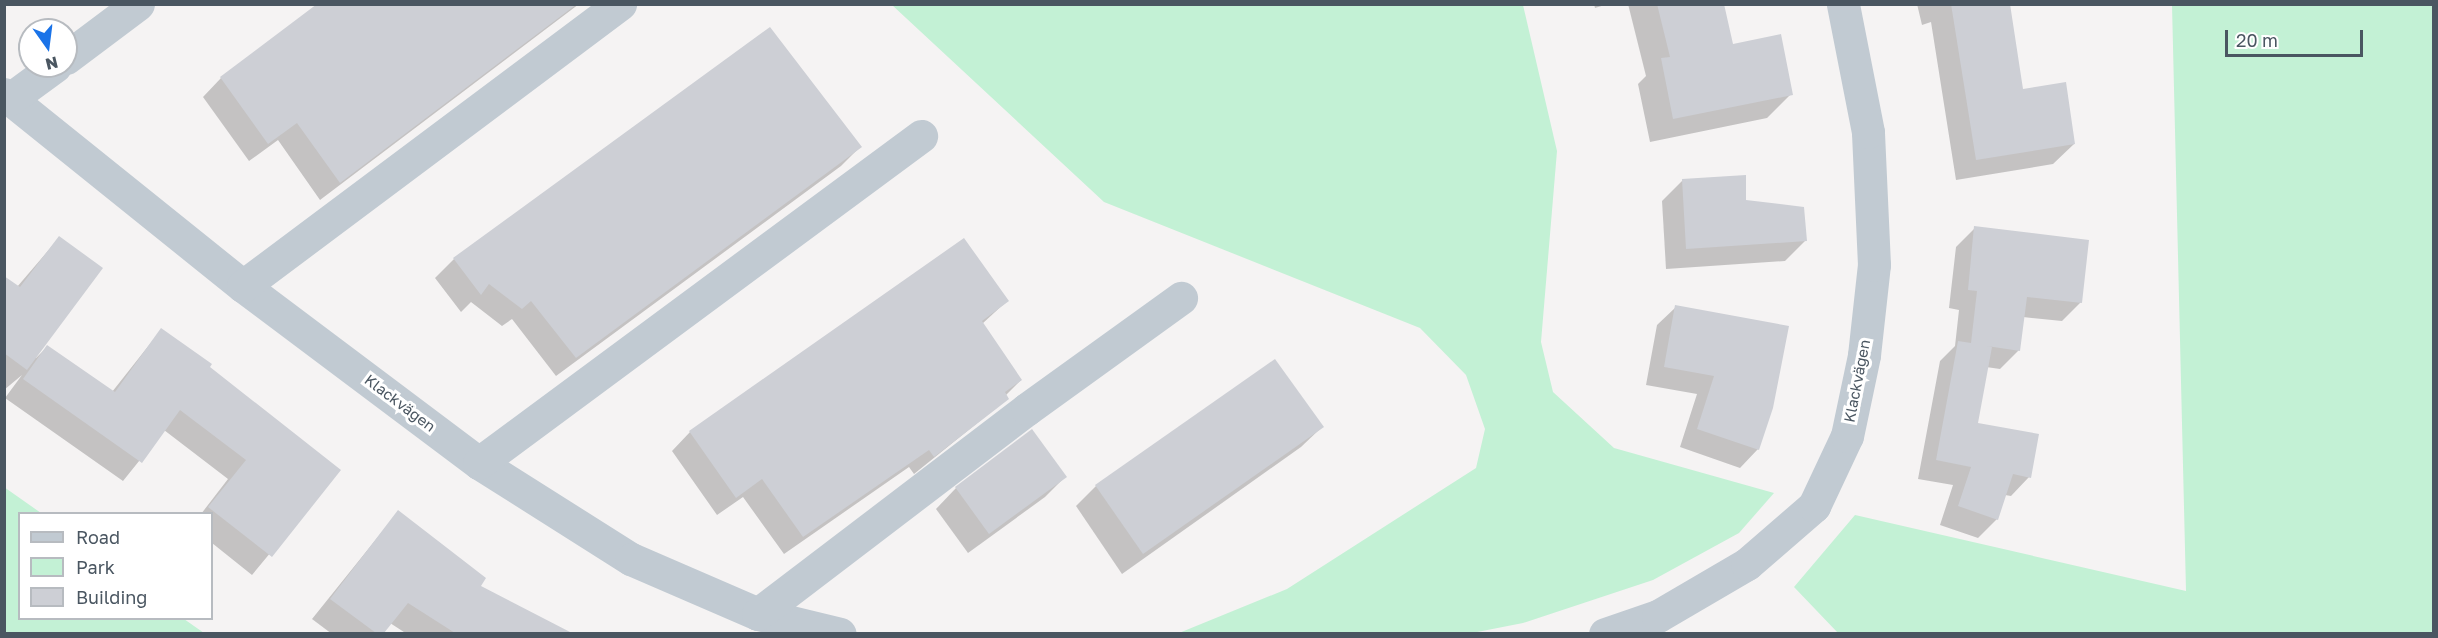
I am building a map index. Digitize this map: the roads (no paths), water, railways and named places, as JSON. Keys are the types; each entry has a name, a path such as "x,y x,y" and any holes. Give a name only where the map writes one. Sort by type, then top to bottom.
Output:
{"street":[{"path":"78,49 138,4"},
{"path":"243,286 620,4"},
{"name":"Klackvägen","path":"1605,633 1658,616 1747,564 1814,506 1847,436 1864,355 1874,265 1868,132 1843,4"},
{"path":"7,96 36,78"},
{"name":"Klackvägen","path":"7,96 243,286 479,463 631,559 758,614 840,633"},
{"path":"479,463 921,136"},
{"path":"758,614 1027,409 1181,298"}]}
